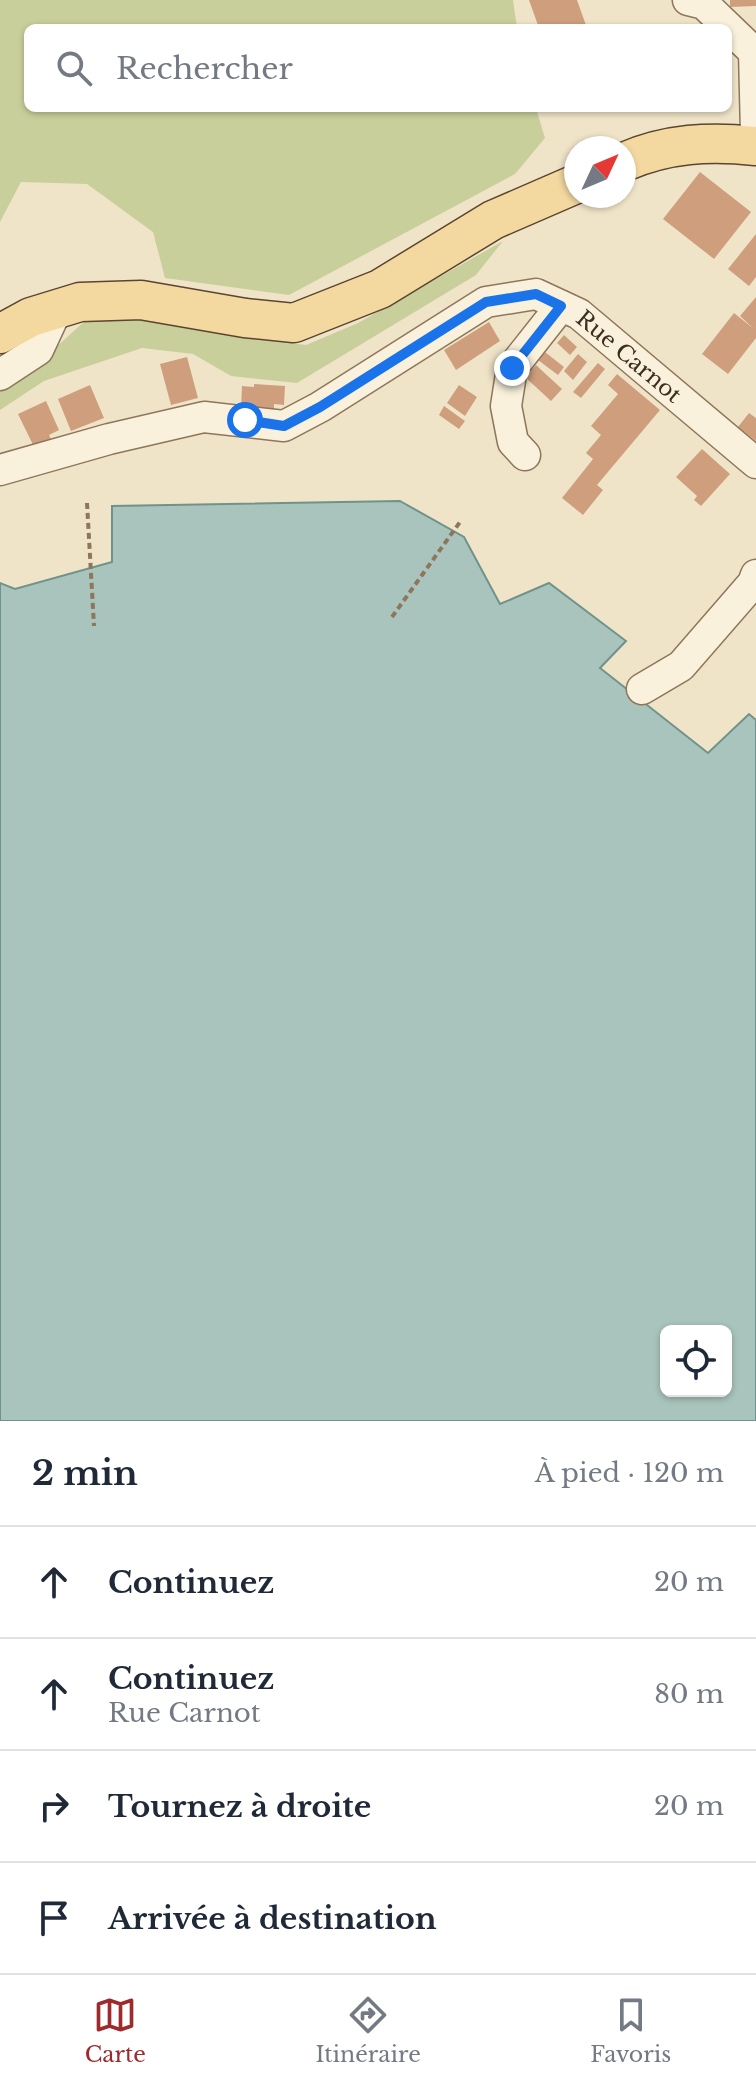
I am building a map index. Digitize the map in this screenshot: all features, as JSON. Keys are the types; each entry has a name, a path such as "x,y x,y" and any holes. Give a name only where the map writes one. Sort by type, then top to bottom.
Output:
{"main road":[{"path":"636,157 649,151 685,145 719,142 756,146"},
{"path":"0,334 31,317 80,302 141,300 294,323 380,289 493,220 564,189"}],"street":[{"path":"688,0 704,4 725,24"},
{"path":"732,30 755,52 756,134"},
{"name":"Rue Carnot","path":"0,470 109,439 204,417 284,426 320,407 486,302 536,294 579,314 756,463"},
{"path":"525,455 513,442 506,406 512,368 561,306"},
{"path":"0,375 38,350 57,309"},
{"path":"642,689 681,666 753,583 756,575"}],"path":[{"path":"87,503 94,626"},
{"path":"392,617 460,522"}],"green space":[{"path":"0,0 513,0 516,24 24,24 24,112 537,112 545,138 515,174 289,295 165,278 153,232 87,184 21,182 0,222"},
{"path":"503,241 476,275 297,383 231,376 193,354 142,348 44,381 0,410 0,388 54,349 87,319 156,314 225,334 306,345 358,323"}],"water":[{"path":"400,501 464,537 500,604 549,583 626,641 600,668 708,753 749,714 756,720 756,1421 0,1421 0,583 15,589 112,562 112,506"}],"building":[{"path":"529,0 577,0 586,24 538,24"},
{"path":"730,0 756,0 756,6 730,7"},
{"path":"700,172 751,212 714,259 663,219"},
{"path":"756,234 756,277 749,286 728,269"},
{"path":"756,297 756,338 728,374 702,354 734,313 754,329 740,316"},
{"path":"489,322 500,341 456,370 444,350"},
{"path":"564,335 577,347 570,355 557,343"},
{"path":"545,352 564,367 558,375 538,360"},
{"path":"578,354 587,362 573,380 564,371"},
{"path":"187,357 198,398 171,405 160,364"},
{"path":"598,363 605,369 581,398 573,392"},
{"path":"536,365 562,389 551,401 525,377"},
{"path":"617,374 660,410 597,485 603,490 583,515 562,498 593,459 586,453 601,435 591,426 618,394 608,385"},
{"path":"254,384 285,386 284,405 274,404 274,412 241,409 242,386 254,387"},
{"path":"90,385 104,418 71,431 58,399"},
{"path":"459,385 477,397 465,416 447,403"},
{"path":"46,401 59,430 49,435 52,441 35,449 18,414"},
{"path":"444,406 465,421 459,429 439,415"},
{"path":"749,413 756,418 756,441 738,427"},
{"path":"702,449 730,474 701,506 694,500 697,496 676,477"}],"route":[{"path":"245,420 284,426 320,407 486,302 536,294 561,306 512,368"}]}
